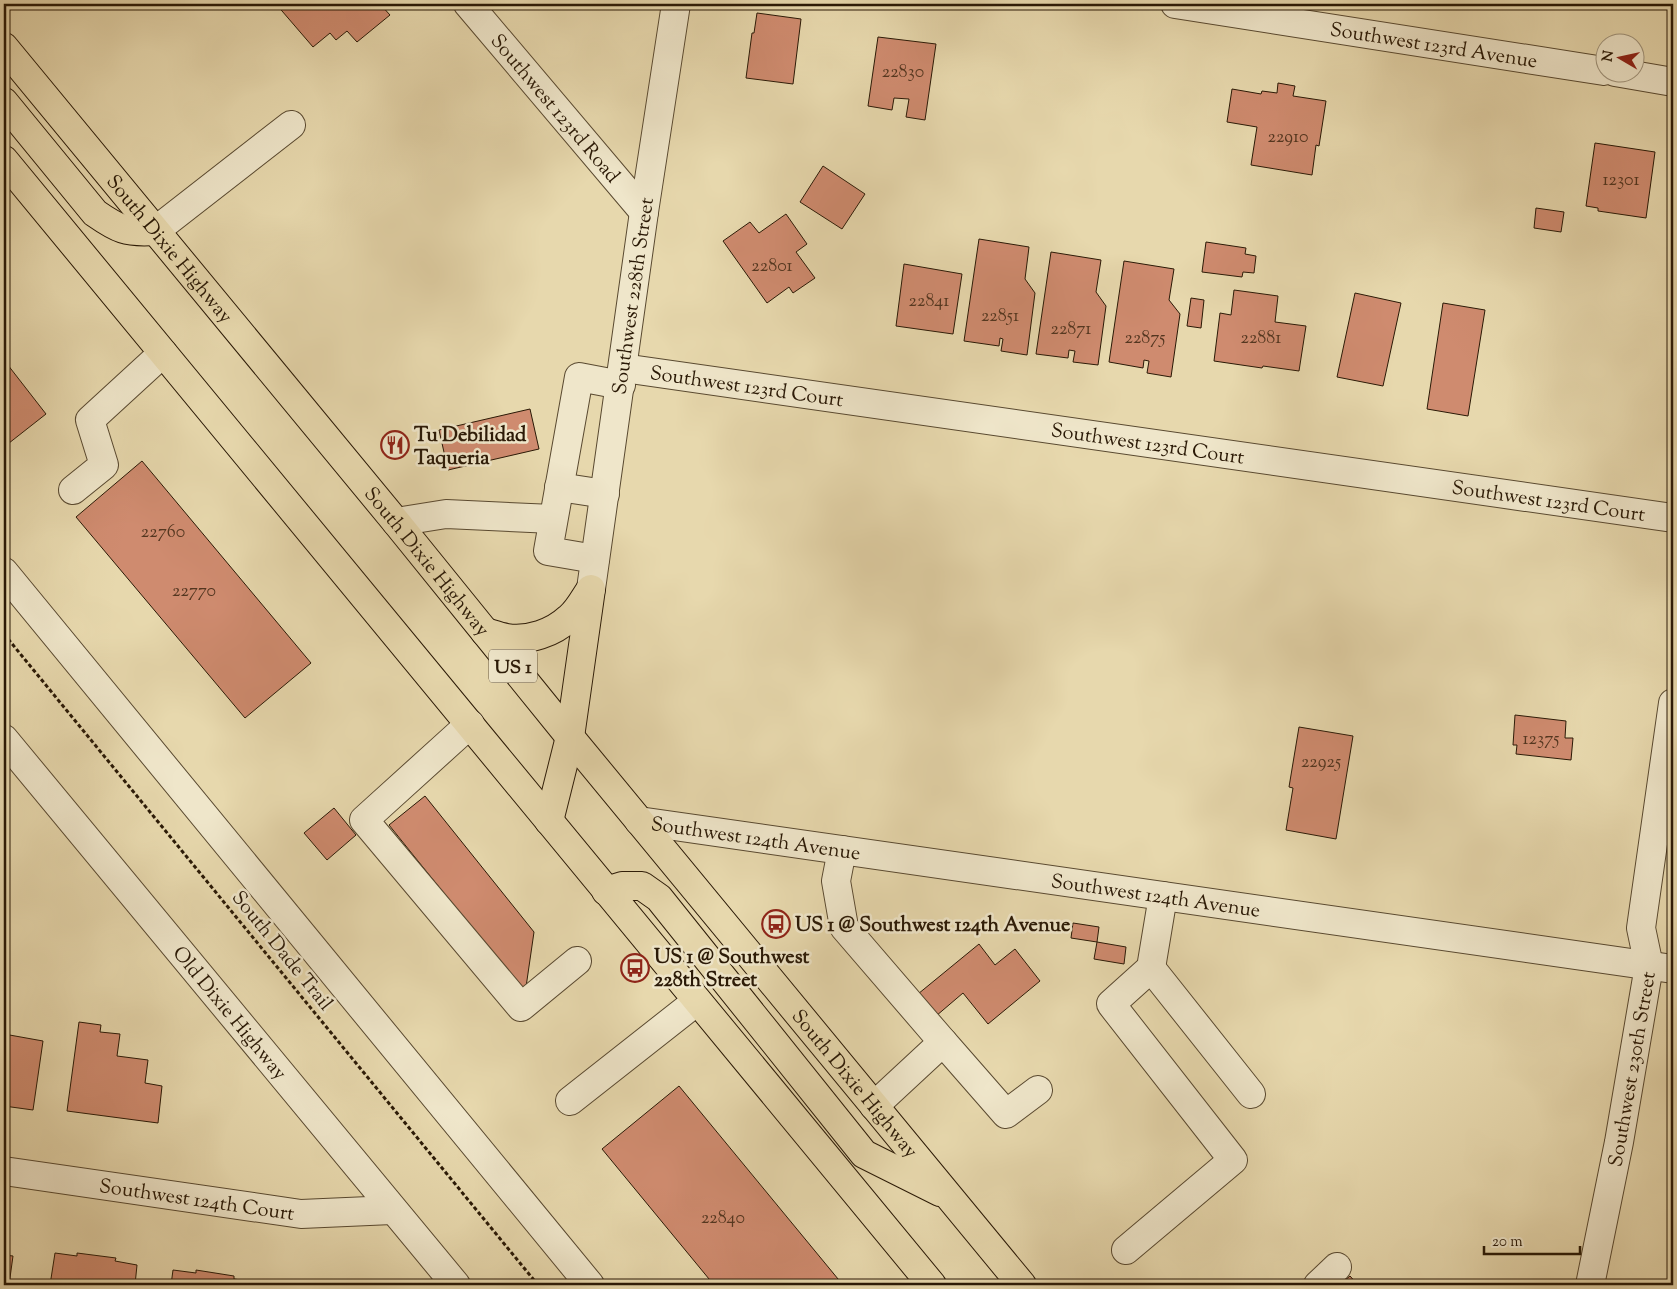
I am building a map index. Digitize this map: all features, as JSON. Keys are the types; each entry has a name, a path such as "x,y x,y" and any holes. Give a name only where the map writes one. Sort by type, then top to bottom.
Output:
{"highway":[{"name":"South Dixie Highway","path":"4,47 1022,1285"},
{"path":"4,102 95,212 113,226 132,232 155,231"},
{"path":"4,160 932,1285"},
{"path":"549,820 570,737 591,589"},
{"path":"485,632 507,638 527,638 543,634 571,618 591,589"},
{"path":"606,891 622,886 642,886 659,898 864,1154 949,1197"}],"street":[{"name":"Southwest 123rd Road","path":"468,4 644,212"},
{"name":"Southwest 228th Street","path":"591,589 644,212 676,4"},
{"name":"Southwest 123rd Avenue","path":"1175,4 1594,69"},
{"path":"1644,77 1673,82"},
{"path":"155,231 291,125"},
{"path":"73,490 104,465 90,420 163,353"},
{"name":"Southwest 123rd Court","path":"559,487 579,377 622,376 1673,518"},
{"path":"595,559 548,551 559,487 605,494"},
{"path":"396,522 446,514 553,519"},
{"path":"4,572 590,1285"},
{"name":"Southwest 230th Street","path":"1590,1285 1619,1142 1661,967 1641,928 1673,704"},
{"path":"470,724 364,820 521,1007 577,961"},
{"name":"Old Dixie Highway","path":"4,739 456,1285"},
{"name":"Southwest 124th Avenue","path":"640,821 1661,967"},
{"path":"842,850 836,881 844,927 1006,1114 1038,1090"},
{"path":"1126,1250 1233,1160 1111,1004 1151,968 1163,896"},
{"path":"1151,968 1251,1094"},
{"path":"570,1101 697,1001"},
{"path":"874,1106 944,1042"},
{"name":"Southwest 124th Court","path":"4,1171 301,1214 392,1210"}],"path":[{"name":"South Dade Trail","path":"4,634 538,1285"}],"building":[{"path":"276,4 380,4 390,15 357,42 347,31 336,40 330,33 313,47"},
{"path":"757,13 801,19 793,84 746,78 752,33 754,33"},
{"path":"878,37 936,44 925,120 906,117 909,99 894,98 892,110 868,106"},
{"path":"1278,83 1295,86 1293,96 1326,101 1319,146 1316,145 1312,175 1251,165 1257,127 1227,122 1232,89 1261,94 1262,91 1277,93"},
{"path":"1595,143 1655,152 1646,218 1598,211 1598,208 1586,206"},
{"path":"823,166 865,194 842,229 800,202"},
{"path":"1536,208 1564,212 1561,232 1534,228"},
{"path":"786,214 807,244 796,252 815,278 793,293 789,287 767,303 723,241 750,222 759,233"},
{"path":"979,239 1029,247 1025,279 1035,293 1027,355 1001,351 1003,339 1000,338 999,346 964,341"},
{"path":"1206,242 1246,248 1245,254 1256,256 1254,273 1243,272 1242,277 1202,272"},
{"path":"1051,252 1101,260 1096,292 1106,306 1098,365 1073,362 1075,351 1069,350 1068,358 1036,354"},
{"path":"1124,261 1174,269 1169,300 1180,314 1171,377 1147,373 1149,361 1144,360 1143,368 1109,362"},
{"path":"904,264 962,274 953,334 896,326"},
{"path":"1234,290 1278,296 1275,322 1306,326 1299,371 1214,361 1220,313 1231,315"},
{"path":"1355,293 1401,303 1383,386 1337,377"},
{"path":"1191,298 1204,300 1201,328 1187,326"},
{"path":"1443,303 1485,310 1468,416 1427,409"},
{"path":"4,360 46,414 4,447"},
{"path":"530,409 539,449 448,470 439,430"},
{"path":"142,461 311,663 245,718 76,517"},
{"path":"1515,715 1566,721 1565,738 1573,738 1571,760 1516,754 1517,745 1513,745"},
{"path":"1299,727 1353,736 1336,839 1286,830 1293,788 1289,787"},
{"path":"425,796 534,932 525,994 389,825"},
{"path":"334,808 356,835 327,860 304,833"},
{"path":"1073,923 1099,927 1097,942 1071,938"},
{"path":"1097,942 1126,947 1124,964 1094,959"},
{"path":"979,944 995,965 1015,949 1040,981 988,1024 963,993 936,1016 918,994"},
{"path":"79,1022 101,1025 100,1032 120,1034 117,1056 148,1060 145,1083 162,1086 158,1123 67,1111"},
{"path":"4,1034 43,1041 33,1110 4,1106"},
{"path":"679,1086 843,1285 714,1285 602,1149"},
{"path":"55,1253 77,1256 77,1253 116,1258 115,1261 137,1265 135,1285 50,1285"},
{"path":"4,1255 13,1256 9,1285 4,1285"},
{"path":"173,1270 196,1273 196,1270 234,1276 234,1279 256,1282 255,1285 171,1285"},
{"path":"1350,1276 1358,1285 1339,1285"}],"place":[{"name":"Tu Debilidad Taqueria","path":"395,445"},
{"name":"US 1 @ Southwest 124th Avenue","path":"776,924"},
{"name":"US 1 @ Southwest 228th Street","path":"635,968"}]}
